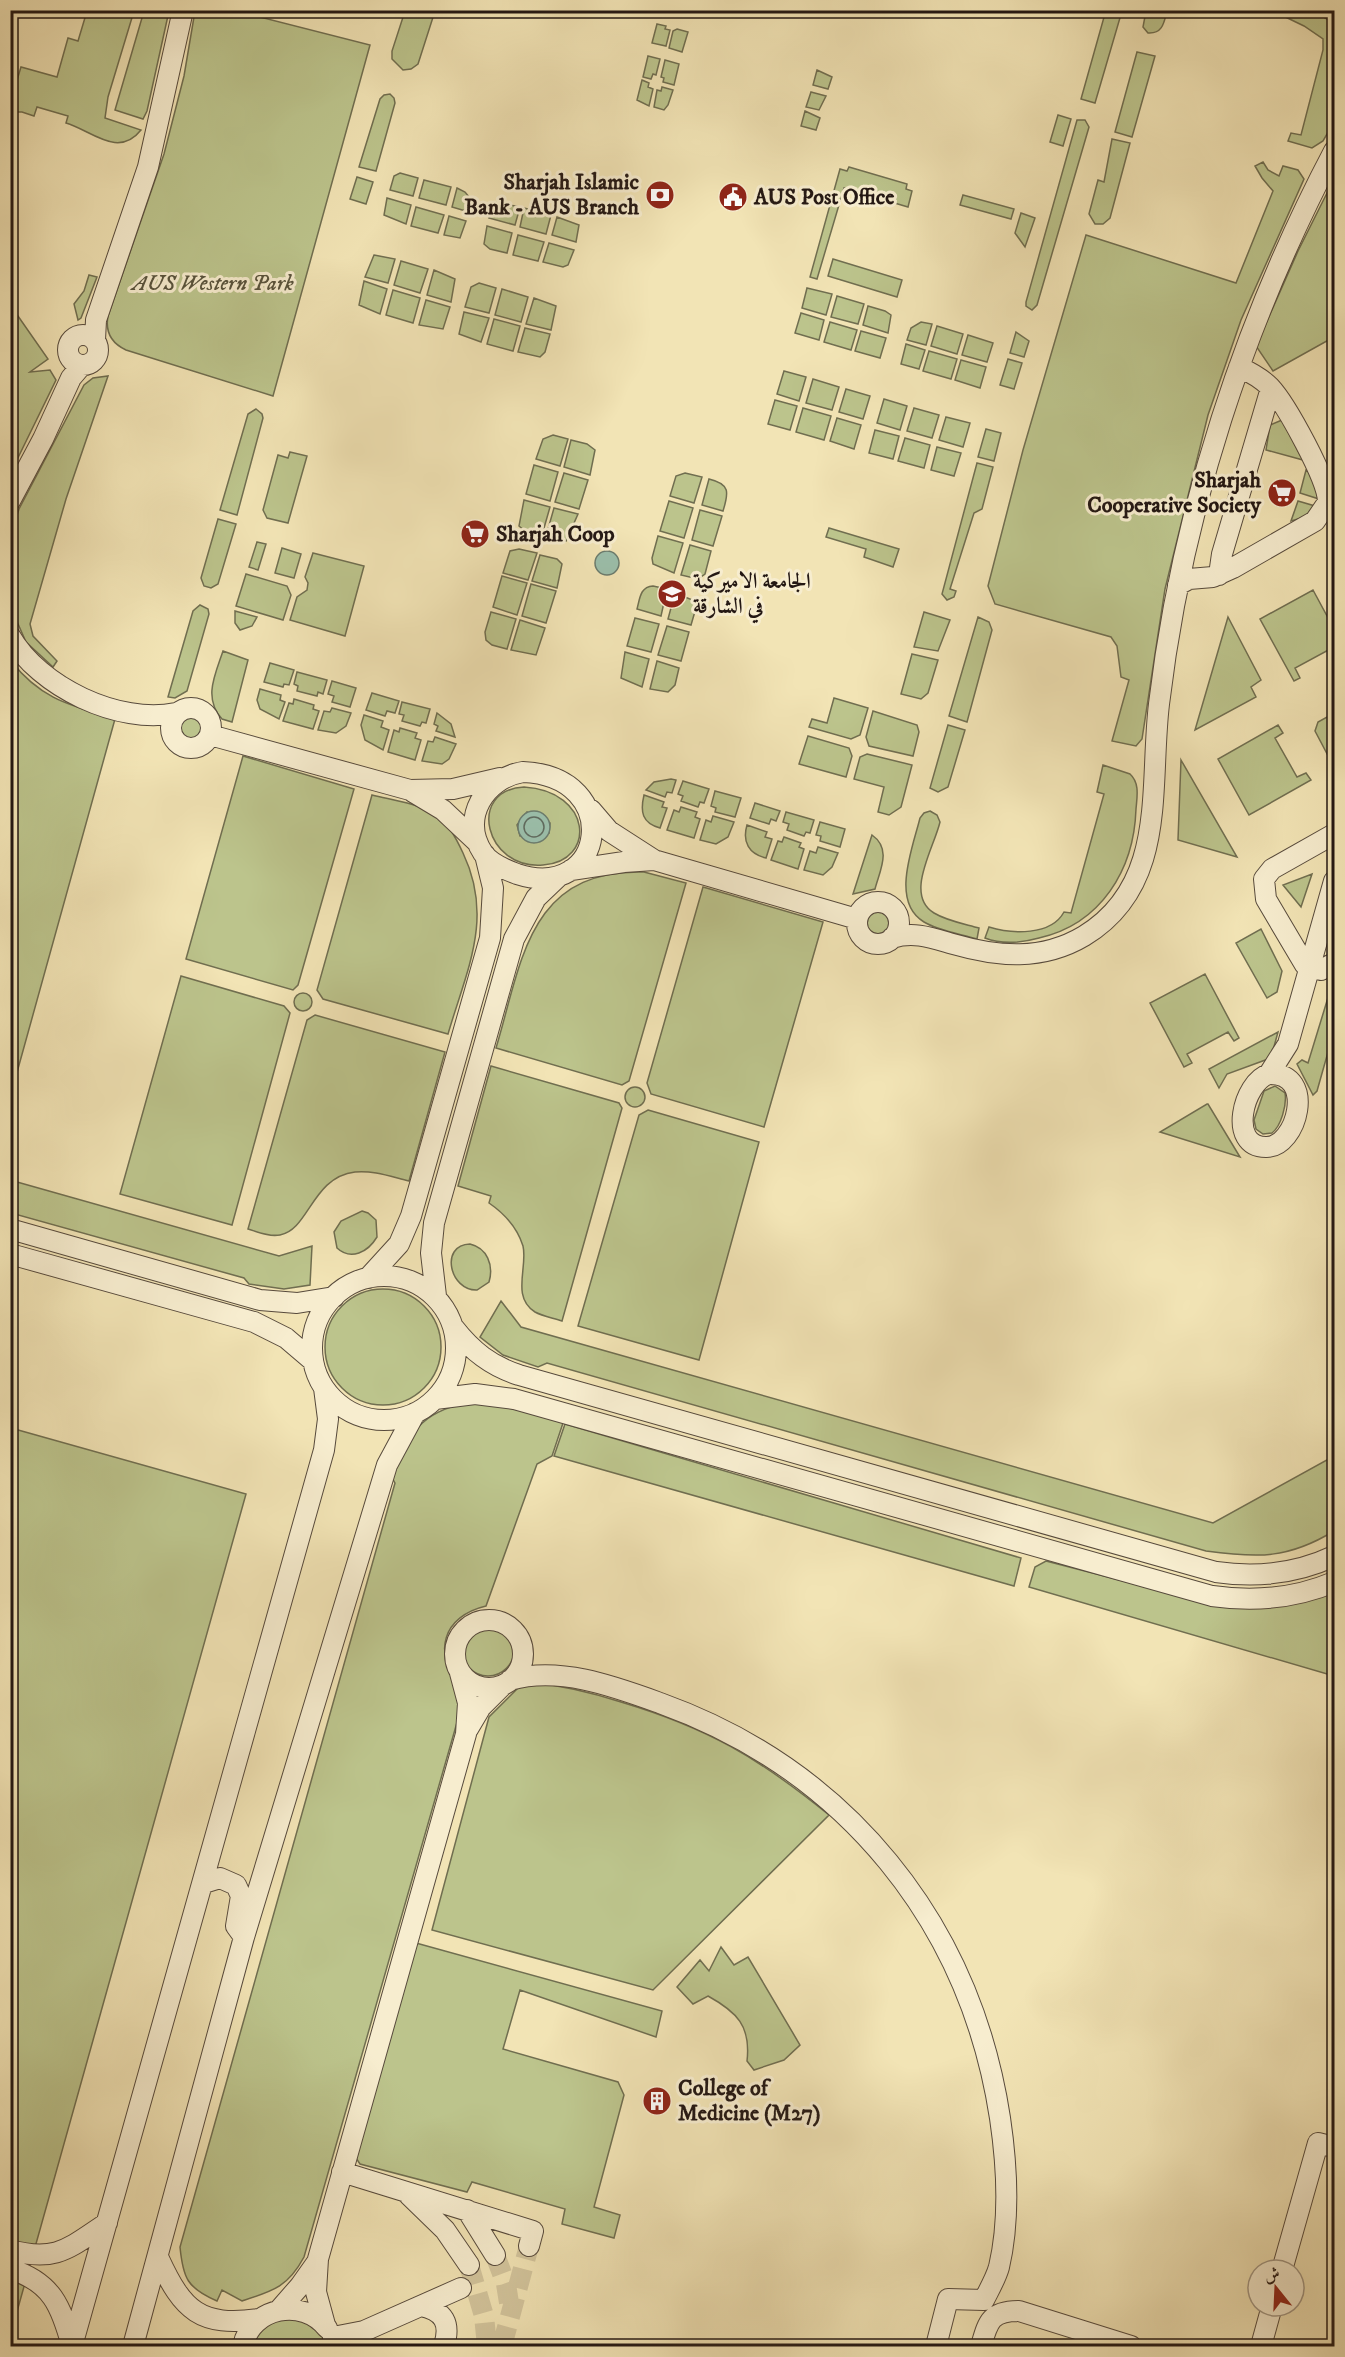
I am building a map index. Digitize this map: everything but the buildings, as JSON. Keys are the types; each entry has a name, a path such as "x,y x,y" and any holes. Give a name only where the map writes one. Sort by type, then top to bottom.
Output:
{"street":[{"path":"10,501 43,439 75,367 90,364 97,356 98,349 90,332 148,167 183,10"},
{"path":"919,935 899,918 893,908 878,902 862,909 857,920 859,932 868,942 883,943 892,938 919,935 999,955 1031,954 1065,945 1083,936 1107,918 1127,895 1141,868 1149,840 1159,706 1178,585 1207,469 1239,367 1263,301 1335,151"},
{"path":"1178,585 1189,579 1226,571 1307,526 1331,506 1325,482 1276,396 1239,367"},
{"path":"1226,571 1225,544 1259,421 1276,396"},
{"path":"10,636 34,668 64,689 143,716 171,733 178,744 189,748 204,744 210,735 211,723 205,712 188,707 176,713 143,716"},
{"path":"171,733 171,722 176,713"},
{"path":"210,735 410,790 443,810 496,864 524,876 565,873 624,862 654,861"},
{"path":"410,790 453,789 523,772 549,775 573,788 609,831 654,861 857,920"},
{"path":"368,1278 399,1244 411,1216 490,938 493,921 493,888 474,827 478,805 490,786 502,777"},
{"path":"588,805 592,817 592,841 588,852 531,905 514,939 434,1223 431,1253 436,1296 454,1328 476,1352 489,1362 519,1375 1216,1572 1240,1575 1288,1572 1335,1556"},
{"path":"1335,834 1272,869 1264,879 1266,899 1302,960 1310,968 1321,970 1335,963"},
{"path":"1269,1074 1288,1044 1335,881"},
{"path":"892,938 898,929 899,918"},
{"path":"1288,1044 1289,1079 1297,1090 1298,1103 1288,1136 1275,1146 1259,1146 1246,1137 1242,1118 1251,1088 1258,1078 1269,1074 1289,1079"},
{"path":"411,1216 434,1223"},
{"path":"10,1229 260,1300 297,1304 334,1297"},
{"path":"10,1254 254,1322 286,1338 313,1361"},
{"path":"72,2346 324,1450 328,1419 324,1388 313,1361 312,1343 316,1326 323,1310 334,1297 350,1285 368,1278 400,1278 436,1296"},
{"path":"324,1388 345,1409 365,1418 394,1419 415,1413 435,1399 453,1370 457,1345 454,1328"},
{"path":"435,1399 475,1394 514,1399 1212,1596 1266,1599 1292,1596 1335,1582"},
{"path":"133,2346 159,2259 244,1937 387,1465 415,1413"},
{"path":"331,2336 316,2292 318,2259 466,1734 468,1703 456,1663 457,1641 472,1624 494,1620 513,1630 543,1662 571,1678"},
{"path":"466,1734 481,1707 519,1669 523,1654 519,1639"},
{"path":"460,1673 469,1681 480,1686 540,1674 571,1678 641,1696 700,1719 740,1739 801,1778 845,1815 882,1851 906,1881 945,1947 973,2009 987,2056 1003,2137 1005,2181 999,2268 984,2300 948,2299 936,2346"},
{"path":"204,1883 220,1878 236,1885 241,1896 236,1926 244,1937"},
{"path":"1285,2258 1318,2143 1335,2147"},
{"path":"342,2172 533,2231 529,2246"},
{"path":"398,2189 415,2199 431,2214 470,2265"},
{"path":"467,2210 495,2255"},
{"path":"10,2250 32,2256 65,2251 107,2223"},
{"path":"159,2259 174,2292 197,2314 205,2319 225,2322 259,2319 279,2310 300,2286 318,2259"},
{"path":"10,2269 41,2283 51,2294 60,2307 72,2346"},
{"path":"331,2336 364,2331 461,2288"},
{"path":"420,2306 434,2309 446,2320 448,2328 444,2346"},
{"path":"279,2310 304,2312 331,2336"},
{"path":"981,2346 988,2324 1003,2311 1018,2311 1131,2346"},
{"path":"1261,2346 1269,2318"},
{"path":"243,2346 250,2329 259,2319"}],"green space":[{"path":"1106,10 1122,11 1095,103 1081,99"},
{"path":"87,11 134,11 108,97 105,118 141,130 123,142 104,140 66,123 68,116 37,107 34,116 22,112 11,112 11,100 21,67 57,77 68,38 78,41"},
{"path":"144,11 169,11 147,111 143,119 115,110"},
{"name":"AUS Western Park","path":"195,11 236,11 370,45 273,396 126,350 116,344 108,332 108,316 164,154 184,76"},
{"path":"405,11 435,11 418,64 411,69 403,70 392,59 392,51"},
{"path":"1146,11 1167,11 1162,26 1157,32 1148,33 1143,27"},
{"path":"1273,11 1320,15 1334,23 1334,122 1323,141 1312,148 1288,141 1291,133 1301,135 1323,50 1323,39 1304,26"},
{"path":"657,24 666,26 665,29 670,30 666,46 652,43"},
{"path":"677,29 688,32 682,52 669,48 673,31"},
{"path":"1137,52 1155,56 1132,137 1115,132"},
{"path":"648,56 660,59 656,75 653,74 651,79 643,77"},
{"path":"665,60 679,64 674,85 663,82 664,78 661,77"},
{"path":"817,70 832,77 828,89 813,85"},
{"path":"642,80 649,83 648,87 653,89 649,106 637,100"},
{"path":"662,87 673,90 664,110 654,107 657,90 661,91"},
{"path":"811,92 826,96 819,110 806,107"},
{"path":"390,94 395,103 376,171 359,167 380,99"},
{"path":"805,111 820,118 816,130 801,126"},
{"path":"1058,115 1071,119 1063,146 1050,142"},
{"path":"1077,120 1085,120 1089,127 1037,305 1032,310 1026,306 1026,302"},
{"path":"1112,139 1130,143 1110,218 1103,224 1095,224 1089,214 1098,180 1104,182"},
{"path":"1263,162 1268,170 1279,176 1283,166 1298,170 1304,179 1241,320 1208,415 1165,589 1142,739 1136,746 1112,741 1129,680 1121,677 1117,646 1111,637 995,604 988,586 1023,450 1086,235 1236,283 1273,191 1255,166"},
{"path":"849,167 907,184 906,189 912,191 908,207 844,188 817,279 810,277 840,169 847,171"},
{"path":"400,173 418,178 413,196 390,190 394,176"},
{"path":"357,177 373,182 366,204 350,199"},
{"path":"1334,179 1334,216 1328,220 1334,234 1334,337 1273,371 1256,346 1298,251"},
{"path":"424,180 451,187 446,205 419,198"},
{"path":"457,188 470,198 469,212 452,207"},
{"path":"963,195 1014,209 1011,219 960,205"},
{"path":"387,198 411,205 406,224 384,215"},
{"path":"496,202 520,207 515,225 489,218"},
{"path":"416,207 444,215 438,233 411,226"},
{"path":"524,208 551,215 546,234 520,227"},
{"path":"1021,213 1035,218 1025,247 1015,233"},
{"path":"449,216 466,221 460,238 444,235"},
{"path":"557,217 579,225 576,242 552,235"},
{"path":"487,226 512,233 507,253 490,249 484,244"},
{"path":"518,235 544,242 538,261 513,255"},
{"path":"549,243 574,250 568,265 563,267 543,262"},
{"path":"374,255 395,259 388,283 365,277"},
{"path":"833,259 902,280 897,297 828,276"},
{"path":"401,261 428,269 420,293 394,285"},
{"path":"434,270 455,279 451,302 427,295"},
{"path":"89,275 97,277 81,318 78,320 74,304 84,291"},
{"path":"364,281 387,289 380,314 359,305"},
{"path":"479,283 496,288 489,313 465,307 471,287"},
{"path":"807,288 832,294 826,315 802,308"},
{"path":"502,289 528,297 521,322 495,315"},
{"path":"393,290 420,298 413,323 386,315"},
{"path":"837,296 864,304 858,324 831,317"},
{"path":"534,298 556,306 551,330 526,324"},
{"path":"426,300 450,307 443,329 419,325"},
{"path":"11,306 48,359 30,372 50,370 56,380 11,472"},
{"path":"868,306 891,315 888,333 863,325"},
{"path":"464,312 489,318 481,342 459,334"},
{"path":"801,313 824,320 819,340 795,333"},
{"path":"494,319 520,326 513,351 487,344"},
{"path":"830,322 857,330 851,350 824,342"},
{"path":"921,322 932,324 926,345 907,340 911,328"},
{"path":"937,326 963,334 957,354 931,346"},
{"path":"525,328 550,334 545,352 540,357 518,352"},
{"path":"861,331 886,338 880,358 855,351"},
{"path":"1016,332 1029,341 1024,357 1010,353"},
{"path":"968,335 993,343 987,362 962,355"},
{"path":"906,344 925,350 919,369 901,364"},
{"path":"929,351 957,359 951,379 923,371"},
{"path":"1008,359 1022,363 1014,389 1000,385"},
{"path":"961,360 986,367 980,388 955,380"},
{"path":"784,371 806,377 799,401 777,394"},
{"path":"108,376 66,499 30,624 33,636 57,661 53,667 26,642 11,608 11,534 19,509 84,385 93,378"},
{"path":"813,379 839,387 832,410 806,403"},
{"path":"846,389 870,396 863,419 839,412"},
{"path":"884,399 907,406 900,430 877,423"},
{"path":"775,400 797,406 790,430 768,424"},
{"path":"803,408 831,416 824,440 796,432"},
{"path":"914,408 939,415 932,438 907,431"},
{"path":"256,409 263,418 237,515 220,510 248,414"},
{"path":"946,417 970,423 963,447 939,440"},
{"path":"837,418 861,425 854,449 830,441"},
{"path":"1282,420 1303,460 1266,450 1270,425"},
{"path":"986,429 1001,433 994,461 978,457"},
{"path":"875,430 899,436 893,459 869,453"},
{"path":"553,435 568,439 560,466 536,459 543,439"},
{"path":"905,438 930,445 924,468 898,461"},
{"path":"571,440 587,444 595,450 590,475 564,467"},
{"path":"937,447 961,453 954,476 931,470"},
{"path":"290,452 307,456 288,523 267,518 263,510 278,455 288,458"},
{"path":"977,463 993,467 982,509 974,513 950,589 956,591 954,597 947,600 942,594"},
{"path":"534,465 558,472 550,501 526,494"},
{"path":"1306,470 1311,474 1319,499 1300,493"},
{"path":"564,473 588,480 579,509 555,502"},
{"path":"685,473 702,477 694,503 670,496 676,476"},
{"path":"709,479 721,483 726,490 723,511 702,505"},
{"path":"524,500 550,507 542,535 525,531 519,526"},
{"path":"669,501 693,508 684,538 660,531"},
{"path":"1298,501 1315,506 1305,517 1291,521"},
{"path":"554,508 578,514 566,541 546,536"},
{"path":"700,510 722,516 713,546 692,540"},
{"path":"218,519 236,524 218,584 211,588 204,586 201,578"},
{"path":"829,528 899,549 893,567 864,557 866,549 826,537"},
{"path":"658,536 683,543 674,573 653,564 652,558"},
{"path":"257,542 266,544 258,570 249,567"},
{"path":"690,545 711,551 705,574 698,579 681,575"},
{"path":"282,548 301,554 294,578 275,573"},
{"path":"519,549 537,553 528,580 503,573 510,551"},
{"path":"313,553 364,566 345,636 290,620 297,597 307,590 308,583 305,577"},
{"path":"540,555 557,559 562,564 557,588 532,581"},
{"path":"246,574 287,586 291,595 283,620 236,606"},
{"path":"502,576 527,583 517,615 493,607"},
{"path":"531,584 556,591 546,623 522,616"},
{"path":"653,586 667,589 661,616 637,609 645,588"},
{"path":"1313,590 1334,629 1334,647 1295,668 1300,678 1294,681 1260,619"},
{"path":"675,593 695,601 696,608 691,625 668,619"},
{"path":"200,605 208,609 209,614 187,691 175,698 168,697 193,611"},
{"path":"235,611 257,617 252,626 240,630 235,623"},
{"path":"491,612 516,619 507,649 492,645 486,640 485,632"},
{"path":"924,612 950,620 938,651 914,647"},
{"path":"978,617 989,622 992,630 967,722 949,716"},
{"path":"1228,617 1261,680 1251,687 1256,697 1195,730"},
{"path":"635,618 659,624 651,652 627,646"},
{"path":"520,620 545,628 536,655 511,650"},
{"path":"667,626 689,632 681,661 658,655"},
{"path":"223,651 248,660 232,722 222,719 213,703 212,686"},
{"path":"625,652 649,659 642,687 621,678"},
{"path":"912,654 938,660 928,693 921,699 901,694"},
{"path":"11,661 33,684 57,699 115,719 11,1094"},
{"path":"657,661 679,668 675,685 668,692 650,689"},
{"path":"270,663 294,670 289,685 284,684 283,687 264,682"},
{"path":"297,672 327,680 323,694 318,692 317,696 297,691 298,686 294,684"},
{"path":"332,681 356,688 350,707 332,702 334,696 328,694"},
{"path":"260,689 281,695 280,700 285,702 279,719 260,709 257,700"},
{"path":"372,693 399,701 395,713 387,711 385,716 366,710"},
{"path":"834,698 868,708 860,735 851,739 809,727 812,719 827,723"},
{"path":"294,699 314,705 313,709 319,711 313,729 283,721 289,703 293,704"},
{"path":"402,702 430,709 426,723 422,722 420,726 402,721 404,715 399,714"},
{"path":"332,708 351,713 346,726 336,733 318,730 324,711 330,712"},
{"path":"873,711 917,725 919,732 913,756 869,746 866,737"},
{"path":"437,713 451,724 455,737 436,731 438,726 434,724"},
{"path":"190,714 200,718 204,728 200,738 190,742 180,738 176,728 180,718"},
{"path":"364,715 383,721 381,727 389,730 383,750 365,740 361,725"},
{"path":"1327,717 1334,718 1334,767 1315,731 1318,722"},
{"path":"948,725 965,730 948,787 938,792 930,788"},
{"path":"1278,725 1283,733 1275,738 1297,777 1306,773 1311,780 1249,815 1218,759"},
{"path":"400,728 417,733 415,738 421,740 415,760 388,752 394,730 399,732"},
{"path":"808,736 849,748 852,756 846,777 799,764"},
{"path":"435,737 456,744 449,759 442,764 422,761 428,741 433,742"},
{"path":"867,754 912,765 901,807 889,815 878,812 884,787 854,779 860,757"},
{"path":"243,756 354,789 298,985 293,990 186,959"},
{"path":"1181,760 1237,857 1178,840"},
{"path":"1103,765 1130,774 1137,790 1134,831 1129,853 1110,891 1080,921 1061,931 1019,942 999,942 985,938 989,927 1019,932 1030,931 1050,925 1064,912 1071,913 1104,794 1097,792"},
{"path":"676,780 672,793 667,792 665,797 646,790 654,782"},
{"path":"683,781 709,789 704,803 700,802 698,807 681,801 683,796 678,794"},
{"path":"524,787 547,791 563,800 574,812 579,826 579,840 572,852 560,861 543,865 523,863 507,855 496,843 490,829 489,814 494,801 506,791","holes":["527,812 550,823 549,833 520,836 517,825"]},
{"path":"715,791 741,798 735,817 715,812 716,808 711,806"},
{"path":"372,795 419,807 438,817 454,836 472,877 477,922 474,943 448,1034 323,999 317,990"},
{"path":"644,795 664,802 662,807 667,808 660,828 649,823 644,816 642,807"},
{"path":"755,803 780,811 776,821 771,819 769,824 750,818"},
{"path":"681,807 697,812 695,817 700,819 694,838 667,830 674,810 679,812"},
{"path":"930,811 937,815 940,822 924,870 921,895 925,905 939,916 979,928 977,939 943,930 924,922 914,913 908,901 906,888 909,858 920,818 924,813"},
{"path":"786,812 814,820 810,833 806,832 804,836 787,830 789,824 783,822"},
{"path":"713,816 734,822 728,837 716,844 700,840 706,820 711,822"},
{"path":"820,822 845,829 840,847 820,841 821,836 816,835"},
{"path":"747,825 767,832 765,837 772,839 766,858 755,854 748,846 745,837"},
{"path":"872,835 882,847 883,853 882,867 875,889 853,894"},
{"path":"784,837 801,843 799,847 804,849 798,869 771,860 778,841 782,842"},
{"path":"818,847 838,853 832,867 823,875 804,870 810,851 816,853"},
{"path":"644,872 686,883 629,1081 622,1085 496,1048 524,954 536,927 553,904 576,886 605,875"},
{"path":"1312,874 1301,907 1283,885"},
{"path":"703,887 823,922 764,1127 651,1094 647,1083"},
{"path":"877,909 887,913 891,923 887,933 877,937 867,933 863,923 867,913"},
{"path":"1261,929 1282,971 1277,992 1267,998 1236,943"},
{"path":"1205,974 1239,1038 1234,1041 1228,1032 1187,1054 1192,1063 1184,1067 1150,1003"},
{"path":"181,976 284,1006 290,1013 232,1225 120,1194"},
{"path":"1334,988 1334,1031 1317,1091 1313,1095 1297,1064 1302,1060 1308,1063 1330,991"},
{"path":"299,993 307,993 312,998 310,1009 299,1011 294,1006 294,998"},
{"path":"315,1015 445,1052 409,1181 369,1172 355,1172 341,1176 329,1183 290,1231 280,1235 264,1234 248,1229 307,1020"},
{"path":"1278,1032 1272,1054 1268,1059 1227,1074 1219,1088 1209,1069"},
{"path":"491,1066 619,1103 622,1108 562,1321 535,1312 528,1306 522,1290 523,1246 510,1222 489,1203 491,1196 458,1186"},
{"path":"1275,1086 1285,1093 1284,1109 1275,1130 1272,1133 1263,1134 1256,1129 1254,1120 1264,1091"},
{"path":"635,1087 642,1090 645,1097 642,1104 635,1107 628,1104 625,1097 628,1090"},
{"path":"1208,1104 1240,1157 1160,1132"},
{"path":"648,1110 759,1142 699,1360 578,1326 639,1115"},
{"path":"10,1180 279,1256 312,1246 310,1285 284,1289 249,1284 244,1278 11,1213"},
{"path":"362,1211 376,1220 377,1237 369,1247 359,1253 342,1252 337,1248 334,1232 341,1221"},
{"path":"470,1244 485,1253 491,1269 489,1282 477,1290 460,1283 452,1268 451,1259 454,1252 460,1246"},
{"path":"383,1289 405,1293 424,1306 437,1325 441,1347 437,1369 424,1388 405,1401 383,1405 361,1401 342,1388 329,1369 325,1347 329,1325 342,1306 361,1293"},
{"path":"501,1301 521,1327 1213,1523 1334,1456 1334,1531 1302,1547 1272,1554 1241,1555 1206,1551 547,1363 538,1367 503,1355 480,1337"},
{"path":"478,1401 564,1420 552,1456 537,1464 486,1606 460,1618 451,1627 446,1638 447,1661 452,1673 462,1685 458,1719 304,2257 292,2275 271,2291 242,2301 222,2290 217,2301 199,2291 188,2281 180,2247 395,1483 390,1474 405,1444 422,1423 445,1409"},
{"path":"565,1424 1021,1558 1014,1586 554,1456"},
{"path":"11,1428 246,1494 11,2333"},
{"path":"1046,1561 1197,1600 1334,1588 1334,1676 1029,1587 1035,1567"},
{"path":"483,1624 493,1624 503,1628 510,1635 514,1650 510,1665 503,1672 493,1676 483,1676 473,1672 466,1665 462,1655 462,1645 466,1635 473,1628"},
{"path":"536,1683 568,1688 610,1699 652,1712 707,1734 755,1761 829,1815 653,1990 432,1930 489,1717 518,1688"},
{"path":"416,1943 662,2011 656,2037 520,1990 503,2049 618,2082 624,2095 594,2207 620,2215 614,2238 562,2224 565,2209 472,2182 467,2192 360,2164 352,2152"},
{"path":"721,1947 734,1965 748,1957 800,2045 784,2060 754,2070 747,2061 747,2038 744,2029 734,2014 708,1996 693,2004 677,1987 700,1960 709,1971"},
{"path":"302,2315 322,2333 327,2346 247,2346 260,2322"}],"water":[{"path":"607,551 615,555 619,563 615,571 607,575 599,571 595,563 599,555"},
{"path":"534,811 546,815 550,827 546,839 534,843 522,839 518,827 522,815"}],"tunnel":[{"path":"502,2346 529,2246"},
{"path":"495,2255 506,2284 510,2309"},
{"path":"469,2265 484,2316 487,2346"}],"place":[{"name":"Sharjah Islamic Bank - AUS Branch","path":"660,195"},
{"name":"AUS Post Office","path":"733,197"},
{"name":"Sharjah Cooperative Society","path":"1282,493"},
{"name":"Sharjah Coop","path":"475,534"},
{"name":"الجامعة الاميركية في الشارقة","path":"672,594"},
{"name":"College of Medicine (M27)","path":"657,2101"}]}
